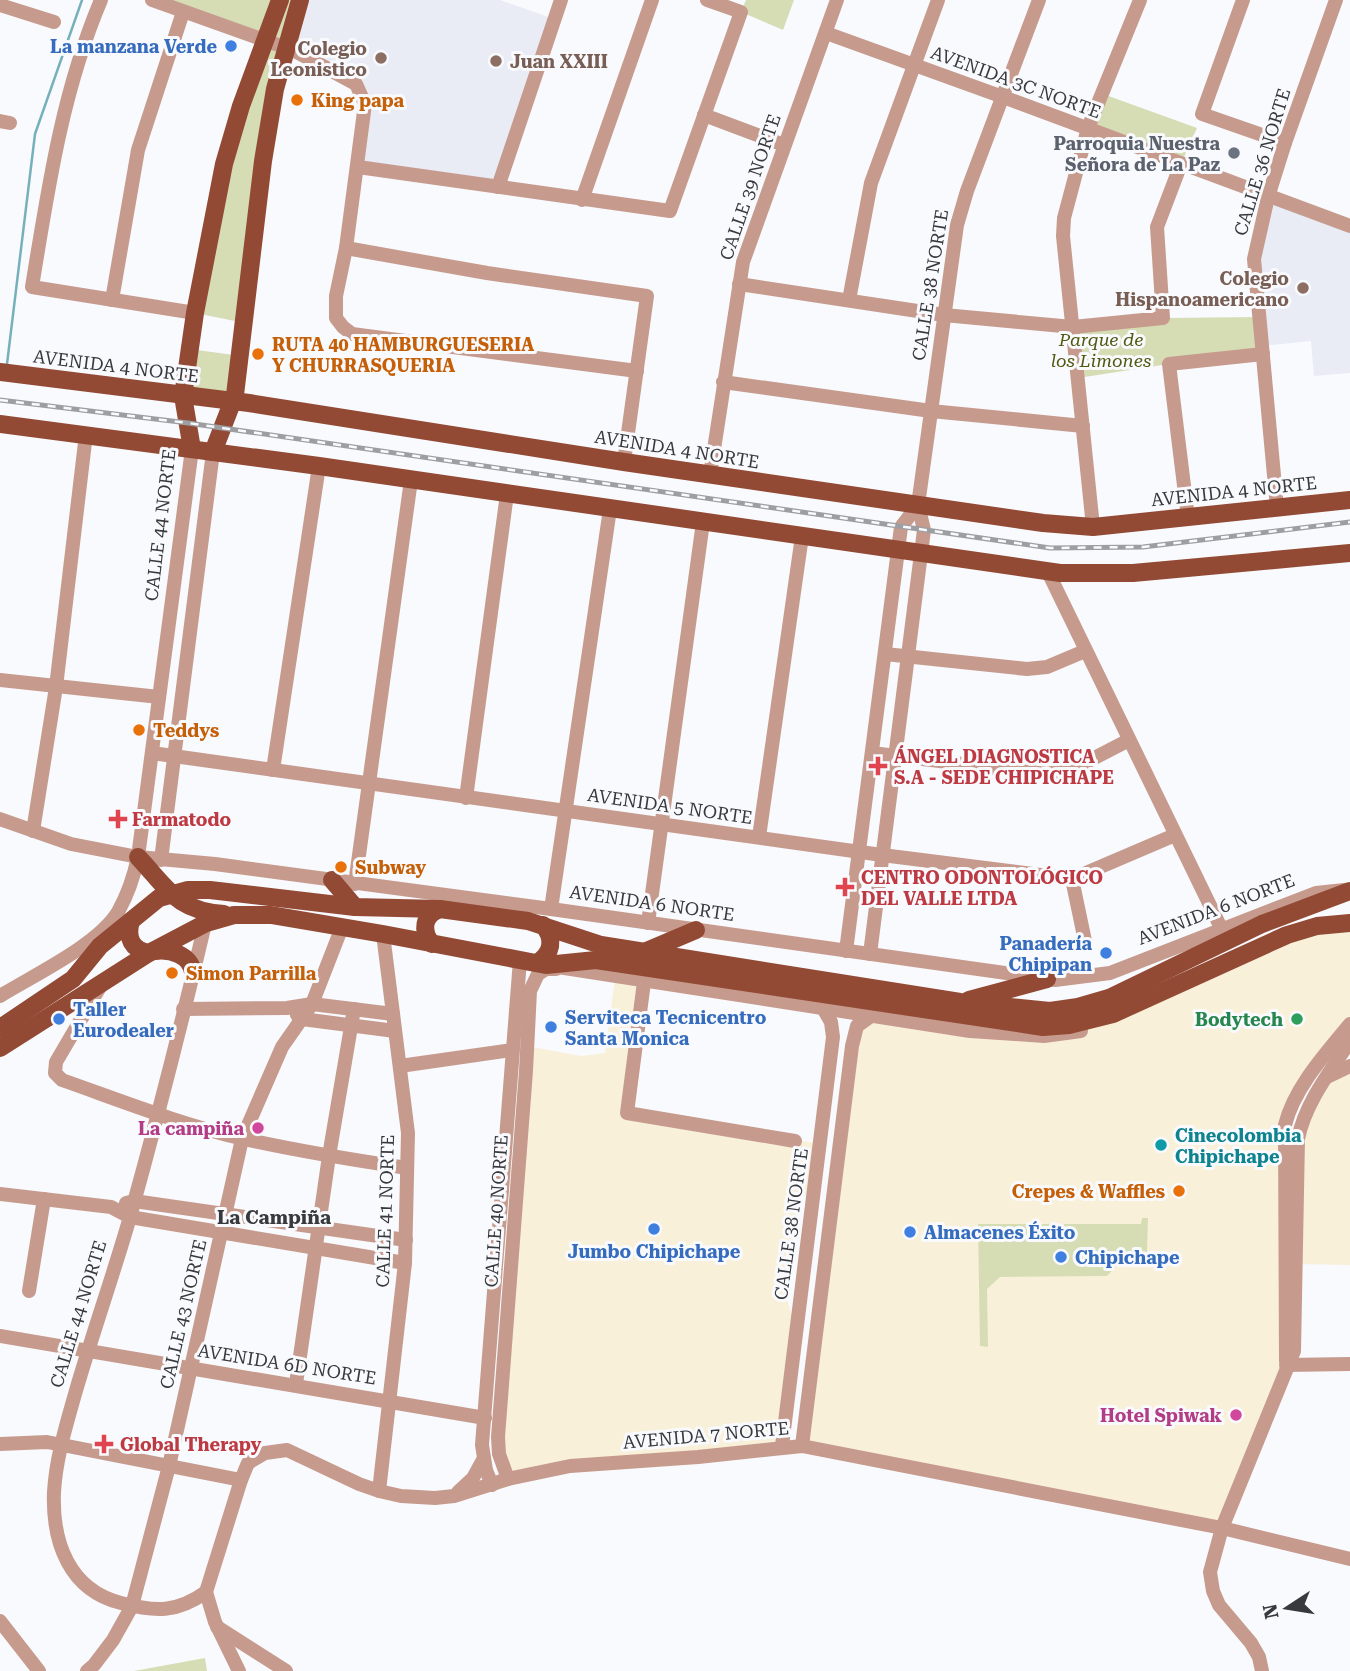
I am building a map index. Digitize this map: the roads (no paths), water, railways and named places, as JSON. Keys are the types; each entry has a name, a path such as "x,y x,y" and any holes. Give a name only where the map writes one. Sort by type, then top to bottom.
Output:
{"main road":[{"name":"CALLE 44 NORTE","path":"192,449 183,397 195,313 224,164 241,106 280,0"},
{"path":"213,452 233,401 246,323 263,161 275,89 300,0"},
{"name":"AVENIDA 4 NORTE","path":"0,372 183,397 233,401 710,475 1043,523 1093,527 1350,500"},
{"path":"0,424 319,466 1048,572 1133,573 1350,552"},
{"path":"138,857 170,893 185,905 201,912 271,915 534,963 596,960 1033,1027 1069,1025 1113,1014 1287,935 1317,926 1350,923"},
{"path":"332,880 355,907"},
{"name":"AVENIDA 6 NORTE","path":"0,1028 73,979 100,946 159,898 170,893 199,889 355,907 440,909 528,921 547,917 588,942 960,1002 1041,1011 1067,1010 1108,998 1254,923 1349,891"},
{"path":"432,944 425,931 425,923 433,911 440,909"},
{"path":"0,1048 152,952 205,925 234,915"},
{"path":"534,963 548,953 551,946 547,917"},
{"path":"131,920 128,930 130,939 140,951 164,950 185,958 192,965 193,972"},
{"path":"643,952 696,930"},
{"path":"960,1002 1047,979"}],"street":[{"path":"102,0 86,35 62,114 32,287 195,313"},
{"path":"152,0 285,48 321,64 356,85 365,104 346,248 336,296 337,318 352,334 637,372"},
{"path":"498,187 561,0"},
{"path":"582,200 652,0"},
{"path":"358,167 670,211 741,12 707,0"},
{"name":"CALLE 39 NORTE","path":"710,475 743,262 836,0"},
{"path":"849,300 871,183 938,0"},
{"name":"CALLE 38 NORTE","path":"870,954 924,530 918,505 957,225 967,191 1039,0"},
{"path":"1093,527 1063,236 1064,218 1088,128 1140,0"},
{"path":"1243,0 1202,114 1285,143"},
{"name":"CALLE 36 NORTE","path":"1277,508 1254,259 1285,143 1336,0"},
{"path":"0,5 54,22"},
{"path":"112,300 138,150 183,12"},
{"name":"AVENIDA 3C NORTE","path":"826,33 1350,226"},
{"path":"704,115 784,145"},
{"path":"739,284 944,315 1073,327 1161,318 1157,227 1181,164"},
{"path":"346,248 487,273 647,296 624,462"},
{"path":"1188,519 1169,364 1263,354"},
{"path":"723,382 930,411 1083,426"},
{"path":"33,831 56,687 86,434"},
{"name":"CALLE 44 NORTE","path":"138,857 192,449"},
{"path":"161,860 213,452"},
{"path":"273,770 319,466"},
{"path":"355,884 411,480"},
{"path":"466,798 507,494"},
{"name":"CALLE 38 NORTE","path":"846,951 901,527 918,505"},
{"path":"547,917 566,811 610,509"},
{"path":"648,923 703,522"},
{"path":"759,837 802,536"},
{"path":"1048,572 1222,930"},
{"path":"885,654 1027,669 1046,667 1085,651"},
{"path":"0,680 159,697"},
{"path":"872,753 1047,774 1077,766 1129,740"},
{"name":"AVENIDA 5 NORTE","path":"152,753 369,785 1072,879"},
{"path":"0,819 71,844 138,857 131,886 117,914 102,931 0,996"},
{"path":"1085,941 1072,879 1175,835"},
{"name":"AVENIDA 6 NORTE","path":"138,857 332,880 547,917 648,923 1047,979 1111,974 1222,930 1254,923"},
{"name":"CALLE 44 NORTE","path":"205,925 130,1217 61,1444 54,1493 59,1547 74,1575 93,1593 108,1600 160,1610 189,1604 206,1592"},
{"name":"CALLE 43 NORTE","path":"87,1671 113,1640 132,1606 169,1466 242,1139 282,1047 312,1004 342,928"},
{"name":"CALLE 41 NORTE","path":"379,1491 405,1263 408,1133 383,934"},
{"path":"534,963 970,1031 1044,1036 1082,1030 1113,1014"},
{"name":"CALLE 40 NORTE","path":"492,1485 482,1445 512,1050 534,963"},
{"name":"CALLE 40 NORTE","path":"508,1479 499,1454 498,1437 530,991 532,982 546,969 564,969"},
{"path":"644,982 627,1113 795,1141"},
{"path":"100,986 56,1062 55,1073 62,1080 156,1114 242,1139 407,1168"},
{"path":"183,1009 287,1008 312,1004 393,1014"},
{"path":"287,1008 302,1019 395,1031"},
{"name":"CALLE 38 NORTE","path":"782,1446 833,1037 831,1022 823,1008"},
{"path":"296,1384 329,1156 354,1009"},
{"name":"CALLE 38 NORTE","path":"802,1446 855,1033 860,1022 871,1016"},
{"path":"1262,1671 1259,1657 1251,1643 1219,1605 1213,1591 1210,1572 1222,1528 1294,1351 1298,1139 1307,1108 1345,1047 1350,1024"},
{"path":"1286,1366 1285,1125 1300,1091 1345,1047"},
{"path":"400,1066 512,1050"},
{"path":"1326,1077 1350,1066"},
{"path":"818,1165 820,1172 826,1176 832,1174 836,1168"},
{"path":"816,1186 819,1182 827,1181 833,1191"},
{"path":"0,1194 111,1207 130,1217 405,1263"},
{"path":"29,1291 44,1199"},
{"path":"111,1207 134,1201 406,1240"},
{"name":"AVENIDA 6D NORTE","path":"0,1336 485,1418"},
{"path":"1286,1366 1350,1364"},
{"path":"0,1444 36,1441 61,1444 241,1480"},
{"name":"AVENIDA 7 NORTE","path":"206,1592 248,1464 265,1453 287,1450 359,1484 379,1491 420,1498 454,1496 508,1479 570,1466 802,1446 1222,1528 1350,1559"},
{"path":"454,1496 473,1478 484,1458"},
{"path":"206,1592 217,1627 239,1671"},
{"path":"0,1621 39,1671"},
{"path":"217,1627 286,1671"}],"waterway":[{"path":"7,364 35,134 82,0"}],"railway":[{"path":"0,400 188,423 1050,548 1143,547 1350,522"}],"place":[{"name":"La manzana Verde","path":"231,46"},
{"name":"Colegio Leonistico","path":"381,58"},
{"name":"Juan XXIII","path":"496,61"},
{"name":"King papa","path":"297,100"},
{"name":"Parroquia Nuestra Señora de La Paz","path":"1234,153"},
{"name":"Colegio Hispanoamericano","path":"1303,288"},
{"name":"RUTA 40 HAMBURGUESERIA Y CHURRASQUERIA","path":"258,354"},
{"name":"Teddys","path":"139,730"},
{"name":"ÁNGEL DIAGNOSTICA S.A - SEDE CHIPICHAPE","path":"878,766"},
{"name":"Farmatodo","path":"118,819"},
{"name":"Subway","path":"341,867"},
{"name":"CENTRO ODONTOLÓGICO DEL VALLE LTDA","path":"845,887"},
{"name":"Panadería Chipipan","path":"1106,953"},
{"name":"Simon Parrilla","path":"172,973"},
{"name":"Taller Eurodealer","path":"59,1019"},
{"name":"Bodytech","path":"1297,1019"},
{"name":"Serviteca Tecnicentro Santa Monica","path":"551,1027"},
{"name":"La campiña","path":"258,1128"},
{"name":"Cinecolombia Chipichape","path":"1161,1145"},
{"name":"Crepes & Waffles","path":"1179,1191"},
{"name":"Jumbo Chipichape","path":"654,1229"},
{"name":"Almacenes Éxito","path":"910,1232"},
{"name":"Chipichape","path":"1061,1257"},
{"name":"Hotel Spiwak","path":"1236,1415"},
{"name":"Global Therapy","path":"104,1444"}],"district":[{"name":"La Campiña","path":"274,1217"}],"park label":[{"name":"Parque de los Limones","path":"1101,349"}]}
